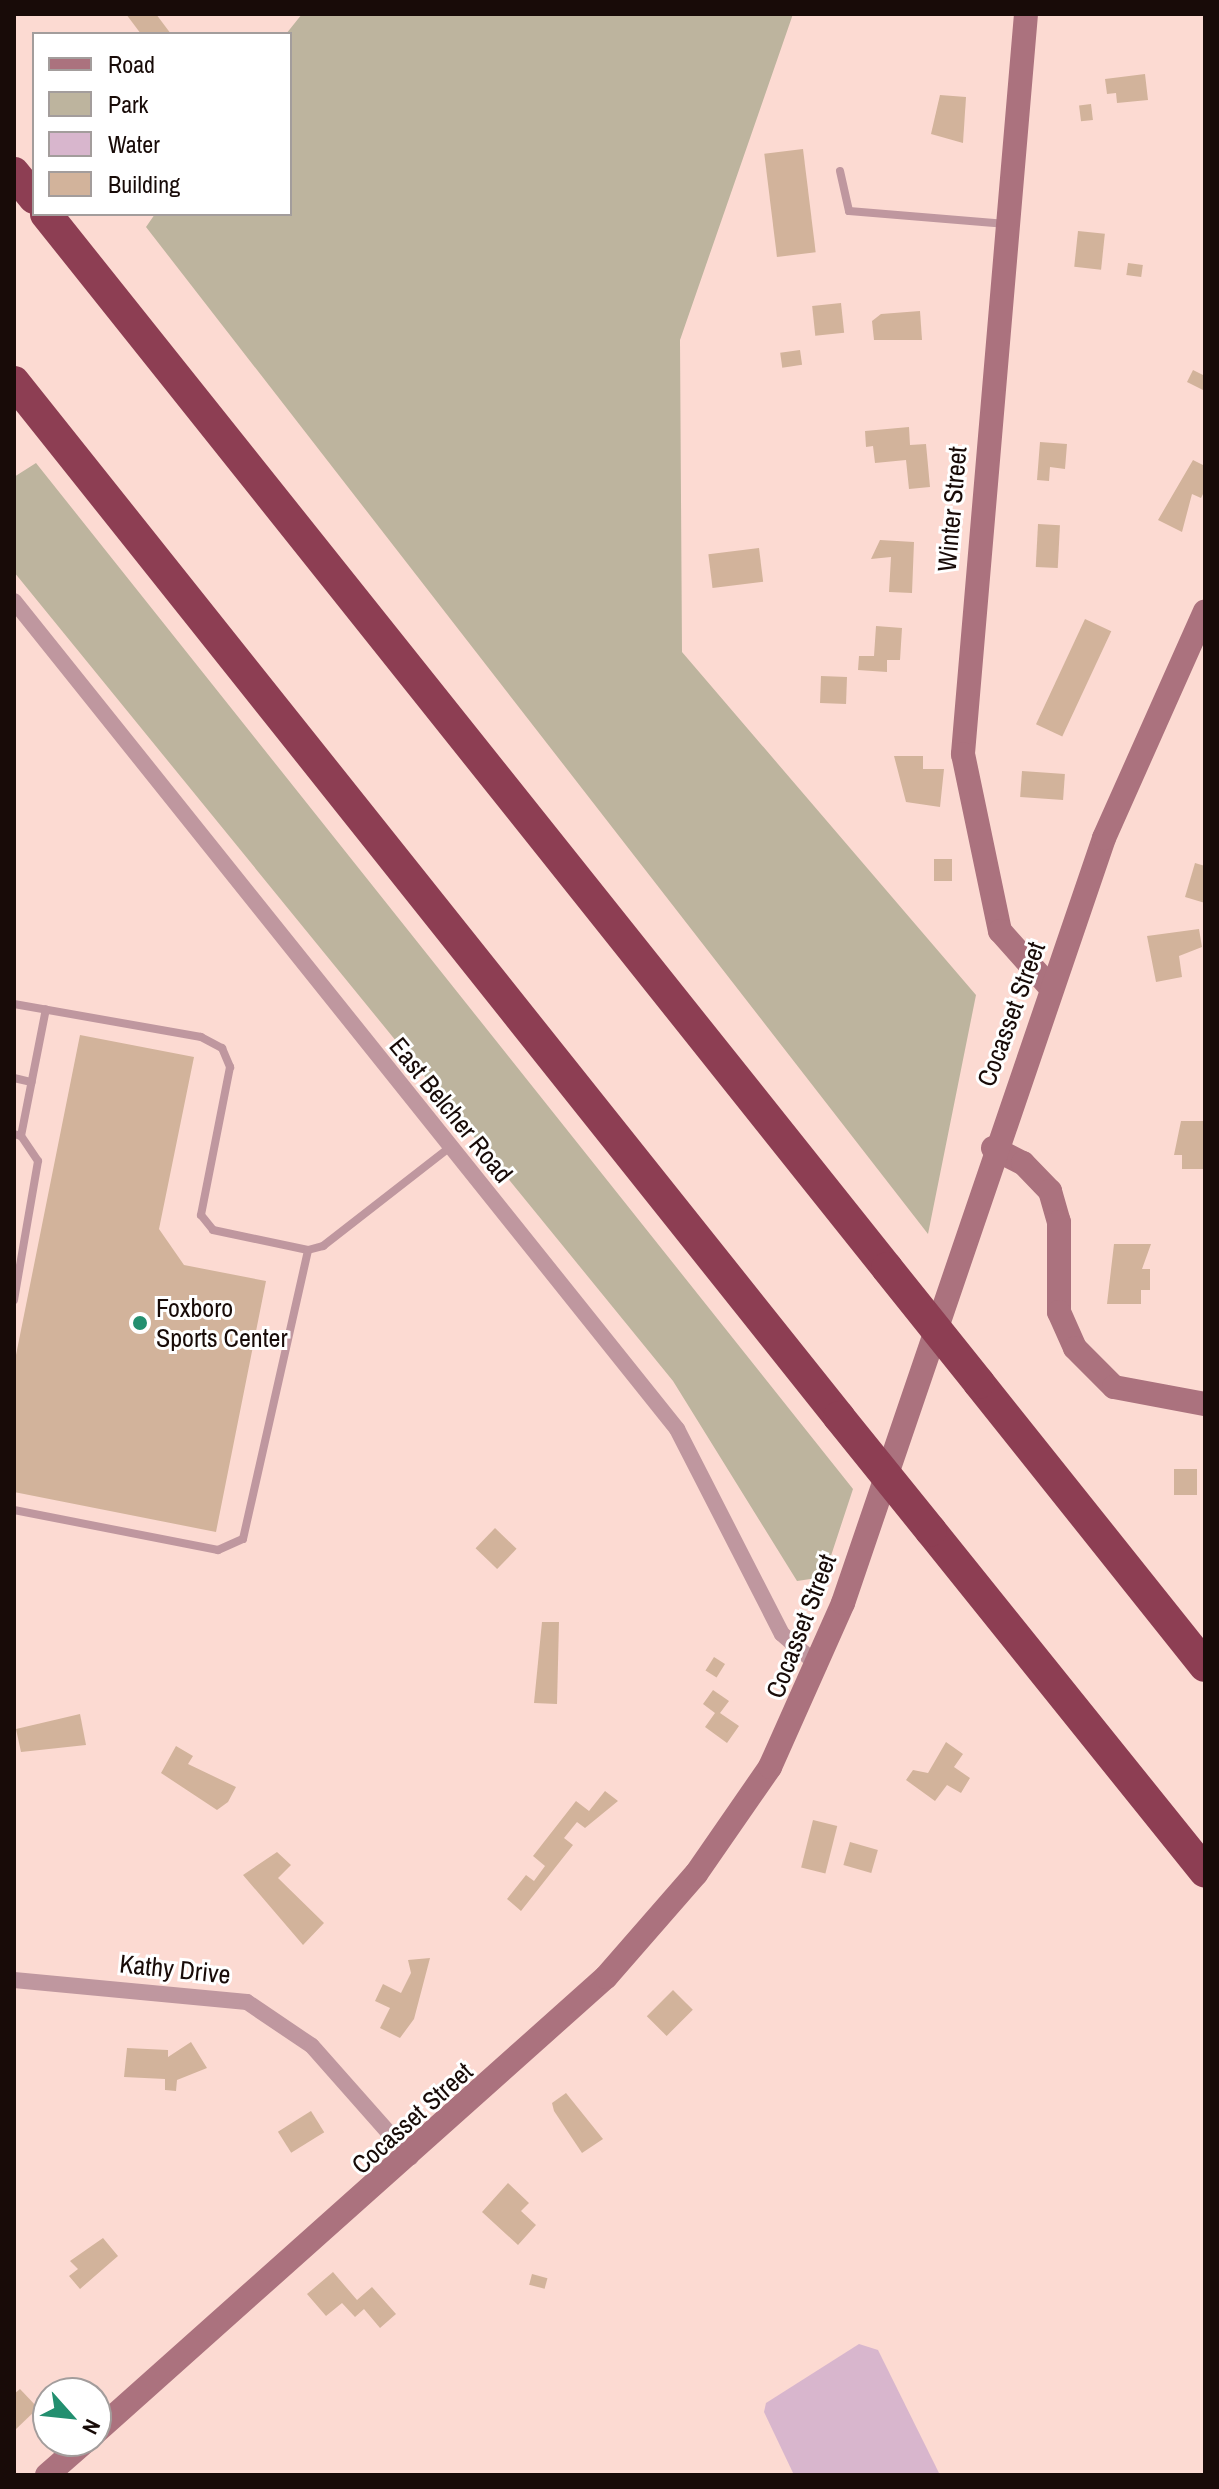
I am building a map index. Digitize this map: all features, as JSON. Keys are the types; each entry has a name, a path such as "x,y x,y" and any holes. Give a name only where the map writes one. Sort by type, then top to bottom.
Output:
{"highway":[{"path":"14,173 32,196"},
{"path":"48,216 1205,1666"},
{"path":"14,382 1205,1872"}],"main road":[{"name":"Winter Street","path":"1026,14 963,754 1000,931 1050,987"},
{"name":"Cocasset Street","path":"112,2418 411,2158 655,1924 765,1775 819,1666 993,1148 1125,785 1205,611"},
{"path":"993,1148 1034,1171 1050,1191 1059,1222 1059,1312 1075,1348 1114,1387 1205,1404"},
{"path":"47,2475 68,2457"}],"street":[{"name":"East Belcher Road","path":"14,601 677,1429 782,1634 819,1666"},
{"name":"Kathy Drive","path":"14,1980 247,2002 312,2046 411,2158"}],"lane":[{"path":"840,171 849,211 1006,224"},
{"path":"14,1004 219,1045 230,1067 202,1219 217,1232 308,1250 332,1241 450,1147"},
{"path":"14,1300 38,1161 17,1135 32,1082 46,1009"},
{"path":"14,1078 32,1082"},
{"path":"14,1510 218,1550 243,1539 308,1250"}],"green space":[{"path":"302,14 793,14 680,340 682,652 976,995 928,1234 146,227 154,216 292,216 292,32 288,32"},
{"path":"36,463 853,1489 824,1577 797,1581 673,1381 14,572 14,477"}],"water":[{"path":"859,2344 878,2350 940,2475 794,2475 764,2412 766,2403"}],"building":[{"path":"126,14 156,14 170,32 140,32"},
{"path":"1145,74 1148,100 1117,103 1116,93 1107,94 1105,79"},
{"path":"940,95 966,97 963,143 931,134"},
{"path":"1091,104 1093,120 1081,121 1079,105"},
{"path":"803,149 816,252 777,257 764,154"},
{"path":"1078,231 1105,234 1101,270 1074,267"},
{"path":"1128,263 1143,265 1141,277 1126,275"},
{"path":"841,303 844,333 815,336 812,306"},
{"path":"920,311 922,340 874,340 872,321 881,314"},
{"path":"800,350 802,365 782,368 780,353"},
{"path":"1193,370 1205,376 1205,391 1187,382"},
{"path":"909,427 910,445 926,444 930,487 909,489 906,460 875,463 873,446 866,447 865,431"},
{"path":"1040,442 1067,444 1065,469 1050,467 1049,481 1037,480"},
{"path":"1193,460 1205,466 1205,490 1201,498 1192,494 1182,532 1158,520"},
{"path":"1038,524 1060,525 1058,568 1036,567"},
{"path":"880,540 914,542 912,593 889,592 891,557 871,559"},
{"path":"759,548 763,582 713,588 708,554"},
{"path":"1085,619 1111,631 1062,736 1036,724"},
{"path":"876,626 902,628 900,660 887,660 887,672 858,670 859,656 874,656"},
{"path":"821,676 847,677 846,704 820,703"},
{"path":"894,756 923,756 923,769 944,769 940,807 906,802"},
{"path":"1022,771 1065,774 1063,800 1020,797"},
{"path":"934,859 952,859 952,881 934,881"},
{"path":"1195,863 1205,866 1205,903 1185,897"},
{"path":"1199,929 1202,947 1179,956 1182,977 1156,982 1147,936"},
{"name":"Foxboro Sports Center","path":"80,1035 194,1057 159,1229 184,1265 266,1281 216,1532 14,1492 14,1365"},
{"path":"1181,1121 1205,1121 1205,1169 1182,1169 1182,1155 1174,1155"},
{"path":"1114,1244 1151,1244 1142,1269 1150,1269 1150,1290 1141,1290 1141,1304 1107,1304"},
{"path":"1174,1469 1197,1469 1197,1495 1174,1495"},
{"path":"495,1528 517,1549 497,1569 476,1548"},
{"path":"542,1622 559,1622 557,1704 534,1703"},
{"path":"714,1657 725,1664 717,1677 706,1671"},
{"path":"713,1690 729,1701 720,1713 739,1726 727,1743 705,1727 715,1713 703,1704"},
{"path":"80,1714 86,1745 21,1752 16,1729"},
{"path":"946,1742 963,1754 954,1767 970,1778 961,1793 947,1785 935,1801 906,1780 913,1770 928,1773"},
{"path":"176,1746 193,1756 188,1764 236,1787 228,1802 217,1810 161,1773"},
{"path":"605,1791 618,1801 585,1828 577,1822 564,1838 573,1845 521,1911 507,1899 526,1875 534,1881 545,1866 533,1856 576,1801 589,1811"},
{"path":"813,1820 837,1826 825,1874 801,1868"},
{"path":"850,1842 878,1850 871,1873 843,1865"},
{"path":"277,1852 291,1865 278,1878 324,1923 303,1945 243,1875"},
{"path":"430,1958 414,2019 400,2038 380,2028 390,2008 375,2001 383,1984 401,1993 411,1973 408,1960"},
{"path":"673,1990 693,2010 667,2036 647,2016"},
{"path":"191,2042 207,2068 177,2080 176,2091 165,2090 165,2079 124,2077 127,2048 168,2050 168,2057"},
{"path":"566,2093 603,2139 582,2153 554,2111 552,2103"},
{"path":"311,2111 324,2132 291,2153 278,2132"},
{"path":"508,2183 529,2203 521,2211 536,2225 518,2245 482,2212"},
{"path":"103,2238 118,2256 80,2289 69,2276 78,2269 70,2261"},
{"path":"333,2272 357,2300 372,2287 396,2314 380,2328 364,2309 355,2317 342,2303 326,2316 307,2294"},
{"path":"532,2274 547,2278 545,2289 529,2285"},
{"path":"20,2389 32,2402 32,2414 14,2431 14,2394"}],"place":[{"name":"Foxboro Sports Center","path":"140,1323"}]}
